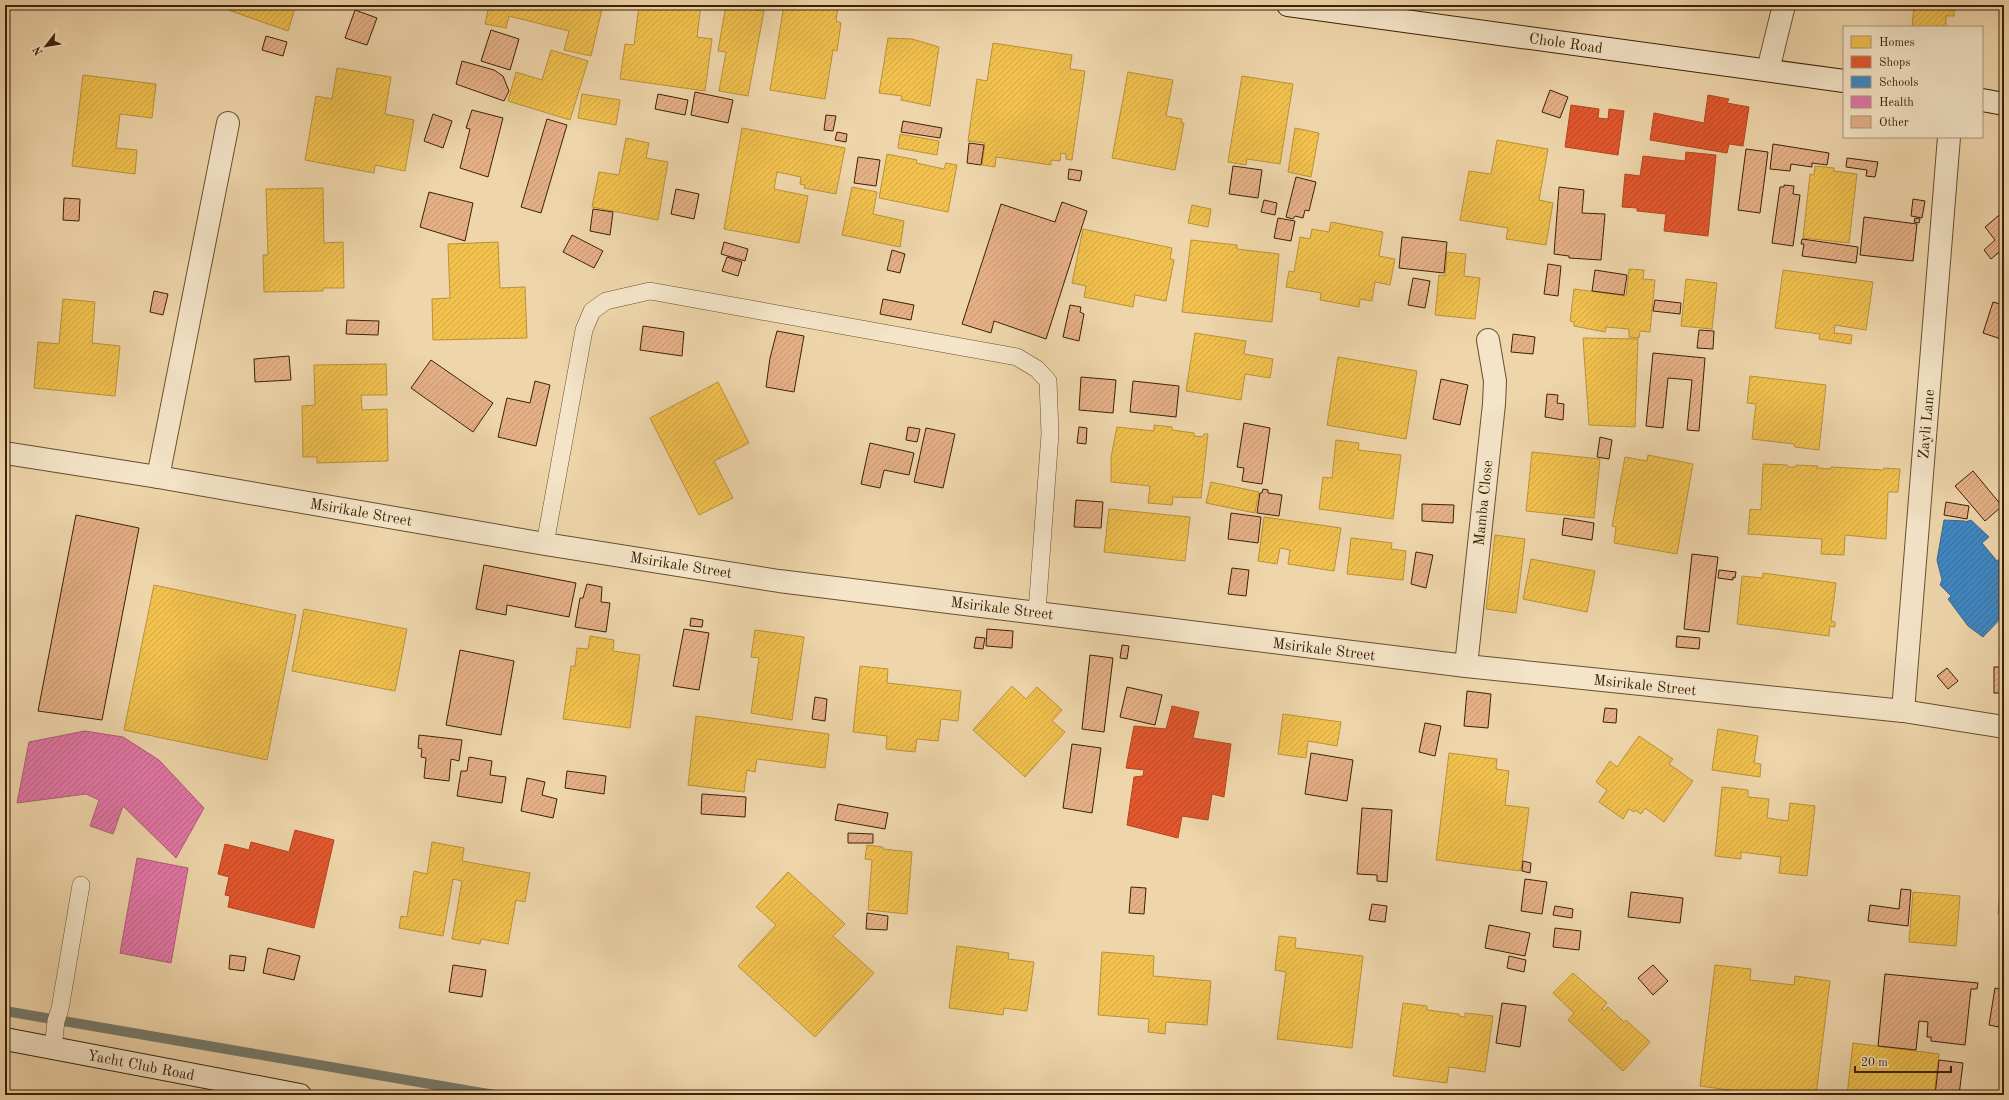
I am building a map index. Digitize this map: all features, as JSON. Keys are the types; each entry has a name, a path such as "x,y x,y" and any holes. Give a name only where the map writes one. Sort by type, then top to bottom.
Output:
{"street":[{"name":"Chole Road","path":"1288,5 1843,81"},
{"path":"1768,70 1784,5"},
{"path":"1983,100 2004,104"},
{"path":"158,477 228,123"},
{"name":"Zayli Lane","path":"1904,712 1949,138"},
{"name":"Mamba Close","path":"1466,666 1494,404 1495,381 1488,340"},
{"name":"Msirikale Street","path":"5,453 158,477 546,544 779,581 1466,666 1904,712 2004,727"},
{"name":"Yacht Club Road","path":"5,1039 300,1095"}],"lane":[{"path":"546,544 584,330 592,311 606,301 650,291 1017,357 1037,369 1048,381 1050,434 1037,612"},
{"path":"53,1048 56,1021 60,1009 81,885"}],"building: Homes":[{"path":"214,5 296,5 288,31"},
{"path":"489,5 603,5 591,56 564,50 569,31 509,16 506,28 485,24"},
{"path":"639,5 701,5 697,37 712,39 705,91 620,79 625,44 634,45"},
{"path":"726,5 764,11 748,96 719,91 726,52 718,51"},
{"path":"784,5 825,5 838,7 836,21 841,23 837,51 833,50 825,99 770,90"},
{"path":"1914,5 1954,5 1954,16 1946,16 1946,26 1912,26"},
{"path":"888,38 912,39 939,47 930,106 901,100 902,96 879,93"},
{"path":"993,43 1072,55 1070,69 1085,71 1072,160 1066,159 1066,154 1061,153 1060,161 1051,160 1051,165 996,157 995,167 982,165 985,143 968,141 977,79 987,81"},
{"path":"551,50 588,61 570,120 508,101 516,72 542,80"},
{"path":"337,68 391,77 385,114 414,120 405,171 375,165 374,173 305,160 316,96 332,99"},
{"path":"1128,72 1173,80 1166,116 1182,119 1181,123 1184,123 1175,170 1112,158"},
{"path":"83,75 156,84 152,118 120,114 116,148 137,150 135,174 72,166"},
{"path":"1242,76 1293,84 1280,164 1247,159 1246,165 1228,162"},
{"path":"582,94 620,100 616,125 578,118"},
{"path":"742,128 845,148 836,194 804,188 805,185 800,184 801,177 777,172 774,189 808,196 799,243 724,229"},
{"path":"1295,128 1319,133 1311,177 1288,172"},
{"path":"900,134 939,141 937,155 898,148"},
{"path":"626,138 649,143 646,158 668,162 658,220 592,207 599,172 619,175"},
{"path":"1497,140 1548,149 1539,200 1553,203 1546,245 1506,239 1508,228 1460,220 1469,171 1491,174"},
{"path":"887,154 917,160 916,163 944,169 946,163 957,165 948,212 879,198"},
{"path":"1815,166 1834,168 1834,171 1857,174 1849,243 1803,238 1810,174 1814,175"},
{"path":"852,187 877,192 873,214 904,221 900,247 842,235"},
{"path":"323,188 324,243 343,242 344,288 323,288 323,291 264,292 263,255 268,255 266,189"},
{"path":"1192,205 1211,209 1208,227 1188,223"},
{"path":"1331,222 1383,232 1379,256 1395,259 1390,285 1375,282 1372,301 1360,299 1359,307 1320,300 1321,293 1286,287 1289,271 1294,272 1300,237 1310,239 1312,229 1329,232"},
{"path":"1083,229 1172,248 1170,259 1174,260 1166,301 1135,295 1133,307 1084,297 1086,286 1072,283"},
{"path":"1191,240 1237,245 1237,249 1279,254 1272,322 1182,312"},
{"path":"498,242 500,288 525,287 527,338 433,340 432,299 450,298 448,244"},
{"path":"1447,252 1466,254 1464,276 1480,278 1475,319 1435,315 1439,275 1445,276"},
{"path":"1629,269 1644,270 1643,279 1655,280 1650,332 1640,331 1639,338 1629,337 1629,329 1606,327 1605,332 1574,326 1574,322 1570,321 1574,289 1626,296"},
{"path":"1783,270 1873,282 1866,330 1835,325 1834,333 1852,335 1851,344 1819,339 1820,334 1775,328"},
{"path":"1686,279 1717,283 1712,329 1681,326"},
{"path":"63,299 95,302 92,343 120,346 115,396 34,388 38,342 59,344"},
{"path":"1195,333 1246,341 1244,354 1273,359 1270,378 1245,374 1241,400 1186,391"},
{"path":"1583,338 1638,339 1635,427 1589,425"},
{"path":"1338,357 1417,371 1406,439 1327,425"},
{"path":"386,364 387,395 361,395 362,410 387,409 388,461 317,463 317,457 303,457 302,406 315,405 314,365"},
{"path":"1750,376 1826,385 1819,450 1795,447 1794,444 1752,439 1756,404 1747,403"},
{"path":"718,382 749,443 714,461 733,498 699,515 650,418"},
{"path":"1154,425 1172,427 1172,430 1194,433 1194,436 1203,437 1204,434 1208,434 1201,498 1173,497 1172,505 1148,503 1150,486 1111,482 1111,457 1117,427 1154,431"},
{"path":"1336,440 1359,443 1358,450 1401,455 1393,519 1319,509 1323,477 1332,478"},
{"path":"1532,452 1600,459 1594,518 1526,511"},
{"path":"1648,455 1693,464 1677,554 1614,543 1616,527 1612,526 1625,457 1647,461"},
{"path":"1763,464 1787,465 1788,467 1796,467 1796,465 1818,466 1817,468 1831,469 1831,467 1884,470 1884,468 1900,469 1898,492 1888,492 1886,539 1845,535 1844,555 1821,554 1822,539 1748,534 1750,509 1761,510"},
{"path":"1211,482 1259,492 1255,513 1206,503"},
{"path":"1109,509 1190,517 1185,561 1104,552"},
{"path":"1264,517 1341,528 1334,571 1288,564 1290,550 1280,548 1277,564 1258,561"},
{"path":"1495,535 1525,539 1516,613 1486,609"},
{"path":"1351,538 1392,543 1391,549 1406,551 1403,580 1347,574"},
{"path":"1531,559 1595,571 1587,612 1523,599"},
{"path":"1763,573 1836,583 1831,621 1835,622 1835,627 1830,626 1829,636 1737,624 1742,576 1763,578"},
{"path":"154,585 296,615 267,760 124,730"},
{"path":"304,609 407,629 395,691 292,671"},
{"path":"755,630 804,637 792,720 751,713 759,658 751,657"},
{"path":"590,636 614,640 613,651 640,655 630,728 563,719 571,666 575,666 577,648 588,649"},
{"path":"860,666 888,669 887,683 961,691 958,721 941,719 938,741 917,739 915,752 886,749 887,736 853,732"},
{"path":"1012,686 1026,699 1037,687 1062,710 1052,721 1065,732 1025,777 973,730"},
{"path":"1283,714 1341,722 1337,746 1308,741 1306,758 1278,754"},
{"path":"696,716 829,734 825,768 757,759 755,772 747,770 744,792 688,785"},
{"path":"1718,729 1758,736 1754,763 1761,764 1760,777 1712,770"},
{"path":"1639,736 1673,759 1669,764 1693,781 1664,822 1645,808 1641,814 1635,810 1634,812 1629,809 1623,819 1599,802 1607,790 1596,782 1610,761 1617,767"},
{"path":"1449,753 1497,759 1496,769 1509,771 1505,805 1529,808 1521,871 1436,860"},
{"path":"1722,787 1748,790 1748,797 1769,799 1767,818 1788,821 1790,803 1815,806 1807,876 1779,873 1781,857 1741,852 1741,859 1715,856"},
{"path":"432,842 464,848 462,861 530,873 525,902 516,900 508,944 481,939 480,944 452,939 462,881 453,879 443,936 399,928 401,916 407,917 414,871 427,874"},
{"path":"2004,842 2004,914 1998,914"},
{"path":"867,845 883,847 883,849 912,852 907,914 868,910 872,860 865,859"},
{"path":"788,872 845,924 833,936 874,973 815,1037 738,966 776,925 756,907"},
{"path":"1913,892 1960,896 1956,946 1909,942"},
{"path":"1279,936 1296,938 1295,948 1363,956 1352,1048 1277,1039 1286,972 1275,970"},
{"path":"957,946 1009,953 1008,959 1034,962 1027,1011 1004,1008 1003,1015 949,1008"},
{"path":"1102,952 1154,956 1153,976 1211,981 1207,1025 1166,1022 1165,1034 1148,1032 1149,1019 1098,1015"},
{"path":"1715,965 1751,969 1750,980 1794,985 1795,976 1830,981 1816,1095 1766,1095 1700,1086"},
{"path":"1573,973 1607,1003 1602,1009 1604,1011 1608,1007 1624,1022 1626,1020 1650,1042 1623,1071 1568,1020 1574,1013 1553,993"},
{"path":"1403,1003 1427,1006 1427,1010 1459,1014 1459,1016 1465,1017 1465,1013 1493,1016 1485,1072 1449,1067 1447,1083 1393,1076"},
{"path":"1853,1043 1939,1054 1934,1095 1847,1095"}],"building: Shops":[{"path":"1708,95 1729,99 1727,103 1749,107 1743,146 1729,144 1727,153 1650,140 1654,113 1704,123"},
{"path":"1571,105 1599,109 1598,118 1608,119 1609,109 1624,111 1618,155 1565,147"},
{"path":"1686,152 1716,155 1708,236 1664,231 1666,214 1637,211 1637,208 1622,207 1625,174 1640,176 1643,156 1685,161"},
{"path":"1172,706 1199,712 1193,738 1231,744 1224,797 1212,794 1208,820 1182,816 1178,838 1127,825 1134,777 1143,776 1144,770 1126,768 1134,726 1166,729"},
{"path":"295,830 334,840 314,928 228,907 230,896 225,895 229,877 218,874 225,844 249,850 251,842 289,852"}],"building: Schools":[{"path":"1944,520 1965,522 1971,520 1989,537 1982,543 1997,561 2004,555 2004,615 1983,637 1968,626 1948,599 1951,596 1940,585 1942,580 1937,560"}],"building: Health":[{"path":"85,731 123,737 159,760 204,808 176,858 123,806 113,834 90,826 99,800 86,794 17,803 29,742"},
{"path":"137,858 188,868 171,963 120,953"}],"building: Other":[{"path":"355,10 377,18 367,45 345,38"},
{"path":"491,30 519,39 510,70 481,61"},
{"path":"266,36 287,42 283,56 262,50"},
{"path":"462,61 494,70 503,76 509,91 504,101 456,84"},
{"path":"1550,90 1568,97 1560,118 1542,112"},
{"path":"695,92 733,100 728,123 691,115"},
{"path":"658,94 688,100 685,115 655,109"},
{"path":"472,110 503,118 488,177 460,168 470,129 466,128"},
{"path":"433,114 452,121 443,148 424,141"},
{"path":"826,115 836,116 833,131 824,130"},
{"path":"547,119 567,125 541,213 521,207"},
{"path":"903,121 942,128 940,138 901,132"},
{"path":"837,132 847,134 846,142 835,140"},
{"path":"969,143 984,145 981,165 967,163"},
{"path":"1773,144 1829,153 1827,165 1812,163 1812,167 1791,164 1790,171 1770,169"},
{"path":"1746,149 1768,152 1760,213 1738,210"},
{"path":"858,157 880,160 876,186 854,183"},
{"path":"1847,158 1878,162 1875,177 1866,176 1867,170 1846,167"},
{"path":"1233,166 1262,170 1258,198 1229,194"},
{"path":"1069,169 1082,171 1080,181 1068,179"},
{"path":"1296,177 1316,182 1309,211 1305,210 1303,218 1295,216 1293,219 1286,217"},
{"path":"1784,185 1794,186 1793,194 1800,195 1793,246 1772,243 1780,187 1784,187"},
{"path":"1559,187 1584,190 1582,213 1605,214 1601,260 1569,258 1569,256 1554,254"},
{"path":"676,189 699,194 694,219 671,214"},
{"path":"429,192 473,203 465,241 420,227"},
{"path":"64,198 80,199 79,221 63,220"},
{"path":"1913,199 1925,201 1922,218 1911,216"},
{"path":"1264,200 1277,203 1275,215 1261,212"},
{"path":"1062,202 1087,211 1046,339 994,321 991,333 962,324 1001,204 1055,222"},
{"path":"593,209 613,212 610,235 590,231"},
{"path":"2004,211 2004,243 2002,245 2004,248 1991,259 1984,250 1995,240 1985,227"},
{"path":"1864,217 1917,224 1913,261 1860,255"},
{"path":"1278,218 1295,221 1291,241 1274,238"},
{"path":"1915,218 1920,219 1919,223 1914,222"},
{"path":"572,235 603,251 594,268 563,252"},
{"path":"1402,237 1447,242 1444,273 1399,268"},
{"path":"1802,239 1858,247 1856,263 1802,256 1804,244 1801,244"},
{"path":"724,242 748,249 745,261 721,254"},
{"path":"892,250 905,254 900,273 887,270"},
{"path":"727,257 742,262 738,276 722,271"},
{"path":"1548,264 1561,266 1558,296 1544,294"},
{"path":"1595,270 1627,275 1624,295 1592,291"},
{"path":"1413,278 1430,281 1425,308 1408,305"},
{"path":"154,291 168,294 163,315 150,312"},
{"path":"883,299 914,305 911,320 880,314"},
{"path":"1655,300 1681,303 1680,314 1653,311"},
{"path":"1993,302 2004,305 2004,340 1983,333"},
{"path":"1070,305 1081,307 1080,312 1084,314 1079,341 1063,337"},
{"path":"347,320 379,321 378,335 346,334"},
{"path":"643,326 684,332 682,356 640,350"},
{"path":"1699,330 1714,331 1713,349 1697,348"},
{"path":"777,331 804,336 794,392 766,387 770,358"},
{"path":"1513,334 1535,337 1533,354 1511,352"},
{"path":"1653,353 1705,358 1699,431 1687,430 1692,380 1668,378 1663,428 1646,426"},
{"path":"289,356 291,380 255,382 254,359"},
{"path":"431,360 493,403 473,432 411,388"},
{"path":"1081,377 1116,380 1113,413 1079,410"},
{"path":"1441,379 1468,385 1460,425 1433,419"},
{"path":"535,381 550,385 536,446 498,437 507,398 530,403"},
{"path":"1133,381 1179,386 1176,417 1130,412"},
{"path":"1547,394 1558,395 1557,403 1564,404 1563,420 1545,417"},
{"path":"1244,423 1270,428 1262,484 1242,481 1244,468 1237,467"},
{"path":"908,427 920,429 917,442 906,440"},
{"path":"1079,427 1087,428 1086,444 1077,443"},
{"path":"926,428 955,434 943,488 914,482"},
{"path":"1600,437 1612,440 1609,459 1597,457"},
{"path":"870,443 914,453 909,475 884,470 880,488 861,484"},
{"path":"1973,471 2002,506 1985,521 1955,486"},
{"path":"1263,489 1268,490 1268,493 1282,495 1279,516 1257,513 1260,493 1262,493"},
{"path":"1076,500 1103,502 1101,528 1074,527"},
{"path":"1946,502 1969,506 1967,519 1944,515"},
{"path":"1422,504 1454,505 1453,523 1422,521"},
{"path":"1231,513 1261,517 1258,543 1228,539"},
{"path":"76,515 139,528 102,720 38,711"},
{"path":"1564,518 1594,523 1592,540 1562,535"},
{"path":"1416,552 1433,555 1426,588 1411,584"},
{"path":"1692,554 1718,557 1709,632 1684,629"},
{"path":"484,565 576,583 569,617 507,605 506,615 476,609"},
{"path":"1232,568 1249,570 1246,596 1228,594"},
{"path":"1719,570 1736,572 1735,578 1733,577 1733,580 1718,578"},
{"path":"587,584 602,587 601,602 610,603 606,632 575,627 580,598 583,598"},
{"path":"691,618 703,620 702,627 690,626"},
{"path":"684,629 709,633 699,690 673,686"},
{"path":"987,629 1013,631 1012,648 986,646"},
{"path":"1677,636 1700,638 1699,649 1676,647"},
{"path":"976,637 985,638 983,649 974,648"},
{"path":"1122,645 1129,646 1127,659 1120,658"},
{"path":"460,650 514,661 501,735 446,725"},
{"path":"1090,655 1113,658 1104,732 1082,729"},
{"path":"1994,667 2004,667 2004,693 1994,693"},
{"path":"1947,668 1958,681 1948,689 1937,676"},
{"path":"1127,687 1162,695 1155,725 1120,717"},
{"path":"1467,691 1491,694 1488,728 1464,726"},
{"path":"815,697 827,699 825,721 812,719"},
{"path":"1605,708 1617,709 1616,723 1603,722"},
{"path":"1425,723 1441,726 1435,756 1419,752"},
{"path":"419,735 462,740 459,761 451,759 449,781 424,778 426,758 421,757 422,749 418,748"},
{"path":"1072,744 1101,748 1092,813 1063,808"},
{"path":"1311,753 1353,760 1347,801 1305,794"},
{"path":"469,757 492,761 490,775 506,777 502,803 457,796 461,771 467,771"},
{"path":"567,771 606,776 604,794 565,788"},
{"path":"527,778 545,782 542,795 557,799 553,818 521,811"},
{"path":"702,794 746,797 745,817 701,814"},
{"path":"838,804 888,813 885,829 835,820"},
{"path":"1362,808 1392,810 1387,882 1377,881 1377,875 1357,874"},
{"path":"848,833 873,834 873,843 848,843"},
{"path":"1523,861 1531,863 1530,873 1522,871"},
{"path":"1525,879 1547,882 1542,914 1521,911"},
{"path":"1131,887 1146,888 1144,914 1129,913"},
{"path":"1901,889 1911,890 1908,926 1868,921 1870,905 1899,909"},
{"path":"1631,892 1683,898 1680,923 1628,917"},
{"path":"1372,904 1387,906 1385,922 1369,920"},
{"path":"1555,906 1573,909 1572,918 1553,915"},
{"path":"867,913 888,916 887,930 866,929"},
{"path":"1489,925 1530,933 1525,956 1485,948"},
{"path":"1555,928 1581,931 1579,950 1553,947"},
{"path":"268,948 300,956 294,980 263,973"},
{"path":"230,955 246,957 244,971 229,969"},
{"path":"1509,956 1526,960 1524,972 1507,968"},
{"path":"453,965 486,970 482,997 449,992"},
{"path":"1653,965 1668,981 1653,995 1638,978"},
{"path":"1885,974 1978,983 1977,989 1971,989 1965,1045 1931,1041 1931,1037 1927,1037 1928,1022 1919,1021 1916,1050 1878,1046"},
{"path":"1995,988 2004,990 2004,1028 1989,1025"},
{"path":"1502,1003 1526,1006 1520,1047 1496,1043"},
{"path":"1939,1060 1963,1063 1959,1095 1935,1095"}],"waterway":[{"path":"5,1011 494,1095"}]}
